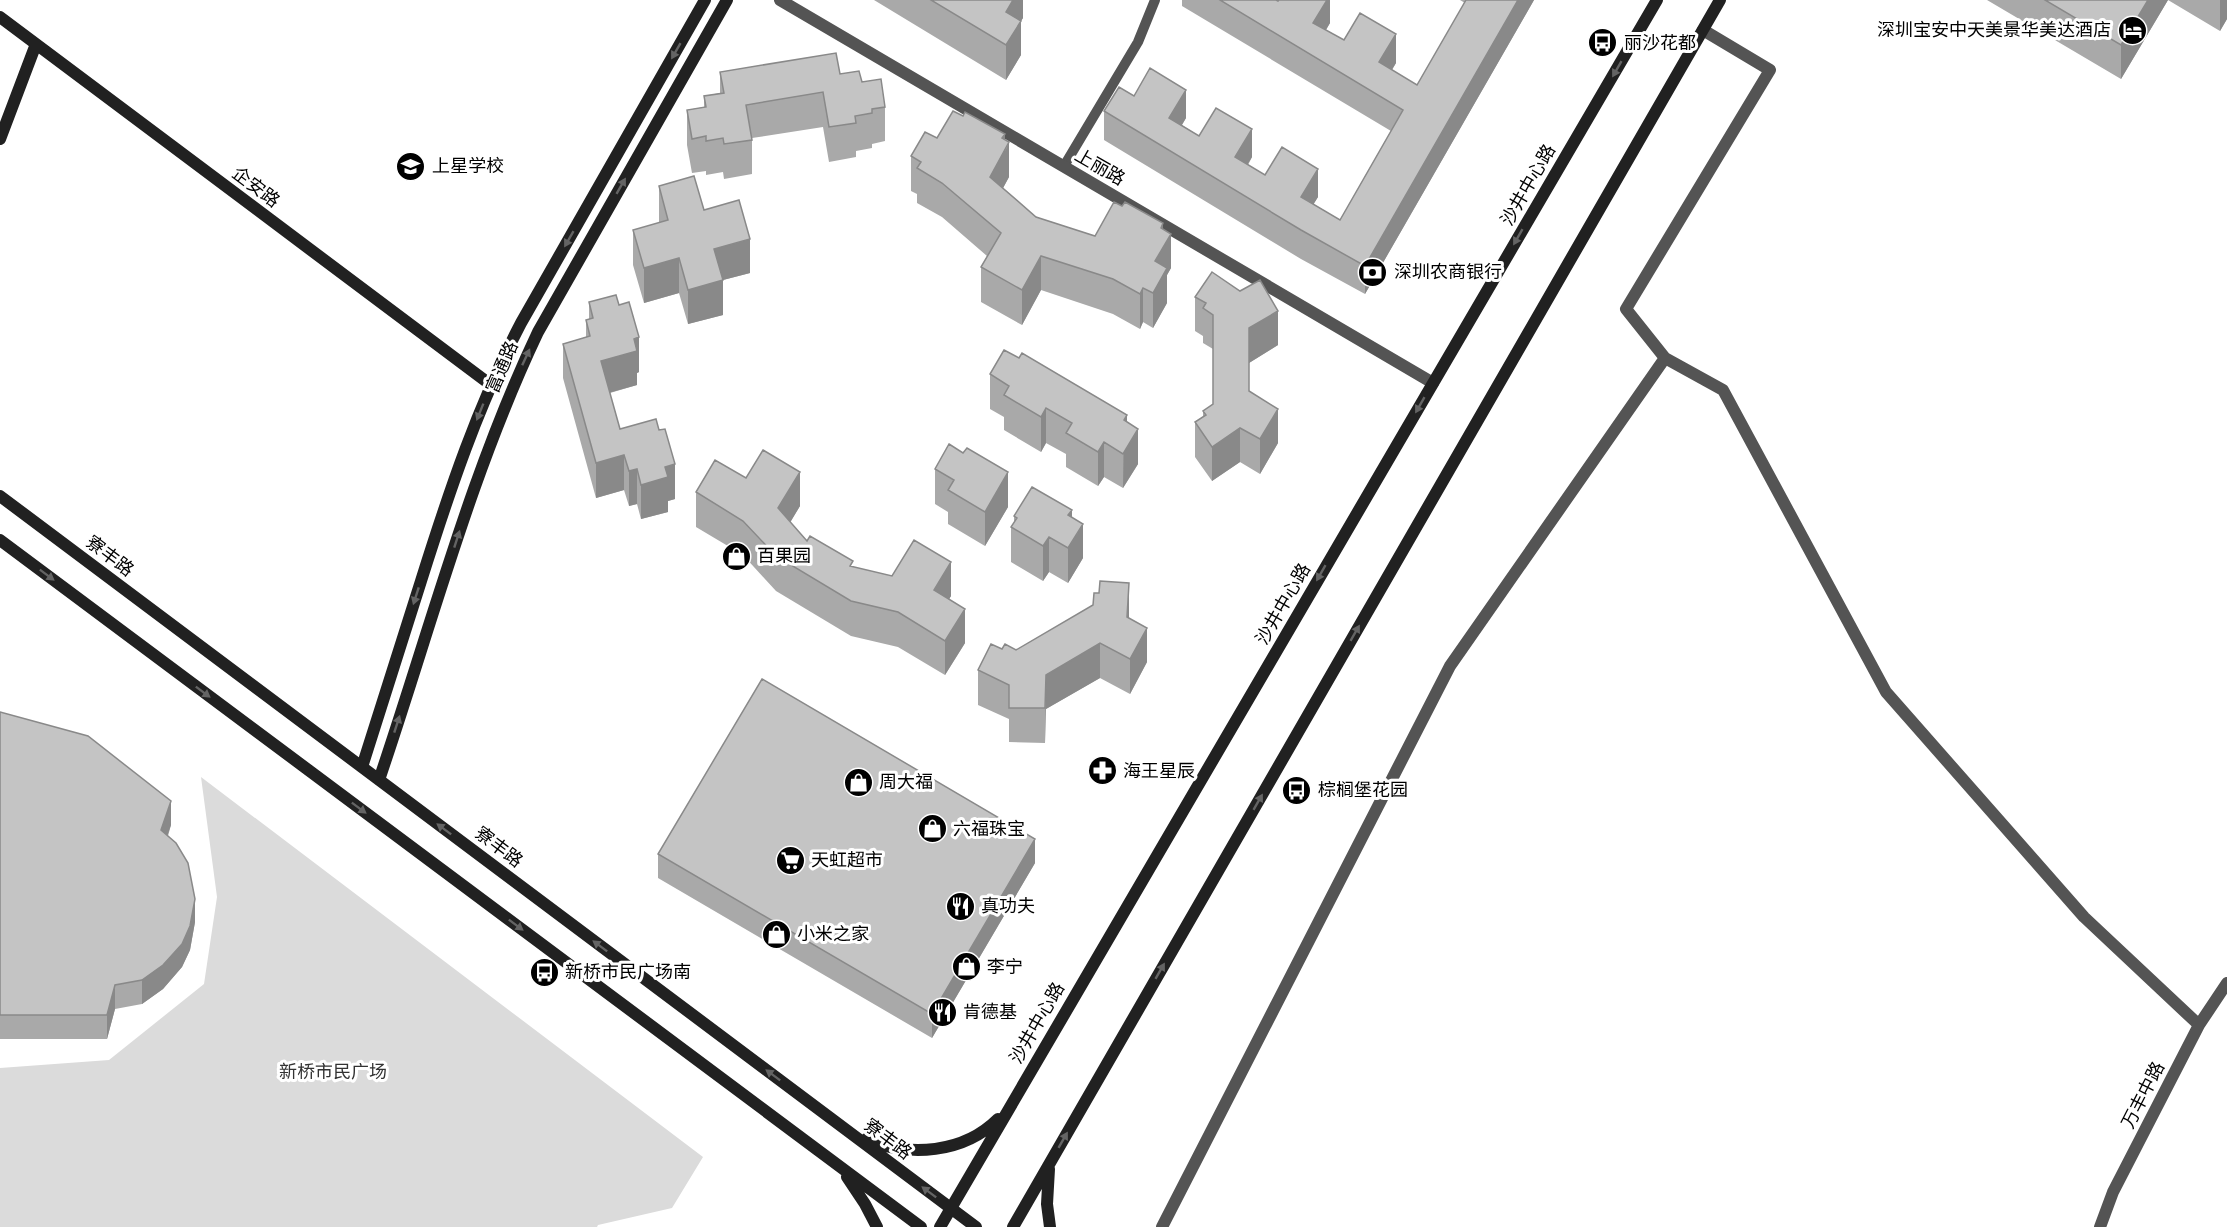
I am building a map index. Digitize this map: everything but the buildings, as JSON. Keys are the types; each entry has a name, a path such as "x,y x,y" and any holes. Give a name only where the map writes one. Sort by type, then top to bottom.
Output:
{"street":[{"name":"富通路","path":"362,767 444,508 491,385 521,323 705,0"},
{"name":"富通路","path":"379,780 467,506 520,369 538,332 728,0"},
{"name":"上丽路","path":"780,0 1433,383"},
{"name":"沙井中心路","path":"940,1227 1657,0"},
{"path":"1013,1227 1720,0"},
{"name":"企安路","path":"0,17 491,385"},
{"path":"1703,30 1770,70 1626,309 1665,358 1723,390 1886,692 2084,917 2199,1025"},
{"path":"0,140 36,44"},
{"path":"1162,1227 1450,666 1665,358"},
{"name":"寮丰路","path":"0,496 976,1227"},
{"path":"0,540 921,1227"},
{"name":"万丰中路","path":"2100,1227 2113,1192 2199,1025 2227,983"},
{"path":"849,1132 891,1148 926,1150 962,1142 979,1135 1007,1110"},
{"path":"1050,1227 1047,1190 1052,1159"},
{"path":"834,1162 852,1183 877,1227"}],"lane":[{"path":"1064,166 1138,42 1155,0"}],"green space":[{"name":"新桥市民广场","path":"201,777 703,1157 672,1208 597,1227 0,1227 0,1068 109,1060 204,984 217,897"}],"place":[{"name":"深圳宝安中天美景华美达酒店","path":"2132,30"},
{"name":"丽沙花都","path":"1603,43"},
{"name":"上星学校","path":"411,166"},
{"name":"深圳农商银行","path":"1373,272"},
{"name":"百果园","path":"736,556"},
{"name":"海王星辰","path":"1102,771"},
{"name":"周大福","path":"858,782"},
{"name":"棕榈堡花园","path":"1297,790"},
{"name":"六福珠宝","path":"932,829"},
{"name":"天虹超市","path":"790,860"},
{"name":"真功夫","path":"960,906"},
{"name":"小米之家","path":"776,934"},
{"name":"李宁","path":"966,967"},
{"name":"新桥市民广场南","path":"544,972"},
{"name":"肯德基","path":"942,1012"}]}
